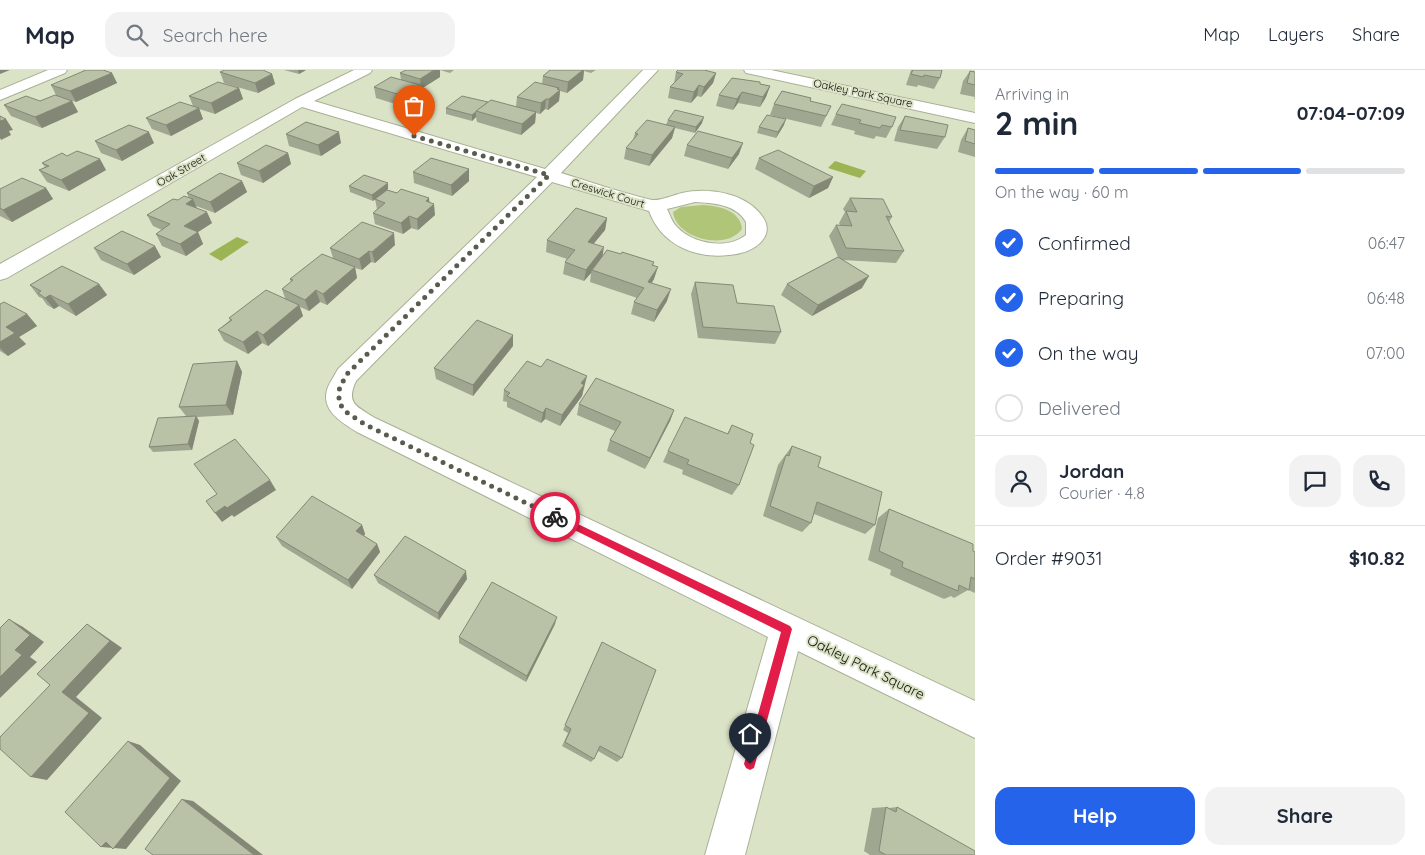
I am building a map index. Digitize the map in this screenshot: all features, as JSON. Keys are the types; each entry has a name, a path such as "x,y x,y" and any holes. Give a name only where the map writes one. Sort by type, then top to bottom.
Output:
{"street":[{"path":"0,95 60,70"},
{"name":"Oak Street","path":"0,273 300,102 364,70"},
{"name":"Oakley Park Square","path":"651,70 549,175 346,375 339,390 339,403 346,412 366,425 975,720"},
{"name":"Oakley Park Square","path":"751,70 849,84 975,118"},
{"name":"Creswick Court","path":"300,102 657,207 667,202 695,196 723,199 736,204 754,218 758,227 756,235 750,242 740,247 712,249 696,246 672,233 665,225 657,207"},
{"path":"725,855 787,629"}],"shaded area":[{"path":"835,161 866,171 860,178 828,168"},
{"path":"716,206 733,213 737,217 742,229 735,236 725,239 703,239 683,229 676,221 673,212 681,207"},
{"path":"237,237 249,242 221,261 209,254"}],"building":[{"path":"86,70 103,70 112,73 70,91 51,85"},
{"path":"225,70 263,70 272,74 255,83 220,72"},
{"path":"406,70 434,70 420,79 400,73"},
{"path":"550,70 583,70 568,82 543,76"},
{"path":"678,70 704,70 716,73 704,87 699,85 694,92 670,87 683,74 676,72"},
{"path":"913,70 942,70 940,78 911,74"},
{"path":"970,71 975,72 975,85 967,83"},
{"path":"391,77 420,85 404,96 374,87"},
{"path":"732,78 760,82 760,84 770,86 763,97 742,92 737,99 719,95"},
{"path":"218,82 239,88 211,103 189,96"},
{"path":"535,82 559,88 557,89 560,90 541,103 517,97"},
{"path":"782,91 811,98 810,101 831,106 826,116 774,104"},
{"path":"55,95 72,101 35,117 4,105 26,96 40,101"},
{"path":"462,96 488,102 472,115 446,108"},
{"path":"491,100 536,112 522,124 476,111"},
{"path":"180,102 199,108 166,125 146,118"},
{"path":"842,104 896,117 892,127 882,125 880,128 859,123 861,120 836,114"},
{"path":"675,110 704,117 696,127 668,120"},
{"path":"767,115 786,119 778,132 759,127"},
{"path":"905,116 948,125 945,137 900,130"},
{"path":"647,120 675,127 652,155 626,148 638,134 635,133"},
{"path":"306,122 339,132 318,145 286,134"},
{"path":"129,125 149,132 116,150 95,141"},
{"path":"968,128 975,130 975,144 965,141"},
{"path":"698,131 743,143 732,158 687,145"},
{"path":"266,145 288,153 259,171 237,163"},
{"path":"778,150 833,177 814,186 759,158"},
{"path":"77,151 100,159 61,180 39,170 49,166 42,163 62,153 67,156"},
{"path":"431,158 469,169 451,185 413,172"},
{"path":"220,173 242,181 210,202 187,193"},
{"path":"364,175 388,183 372,195 349,186"},
{"path":"22,178 46,188 3,210 0,208 0,189"},
{"path":"401,189 429,198 426,201 434,204 417,219 409,216 401,223 373,213 385,203 375,199 387,190 397,193"},
{"path":"184,196 193,199 186,204 207,212 184,226 198,232 180,244 156,234 170,224 147,215 173,199 178,200"},
{"path":"850,198 883,199 892,217 886,216 904,251 846,248 836,225 852,226 846,211 857,212"},
{"path":"576,208 607,218 588,242 604,247 586,270 565,262 575,250 547,240"},
{"path":"362,222 394,233 372,252 369,251 359,259 330,248"},
{"path":"122,231 155,246 127,264 94,248"},
{"path":"607,250 621,254 622,252 654,262 652,265 658,267 648,282 671,289 657,310 634,302 644,288 592,270"},
{"path":"322,254 355,267 323,294 316,290 305,300 282,289 293,280 290,279"},
{"path":"838,257 869,276 818,305 787,284"},
{"path":"62,266 99,284 68,304 50,295 45,298 38,293 41,291 30,285"},
{"path":"695,282 733,285 737,303 774,306 781,332 703,327"},
{"path":"266,290 299,305 263,335 257,331 243,342 218,330 232,320 229,318"},
{"path":"4,302 27,314 6,327 15,333 0,342 0,304"},
{"path":"477,320 513,335 473,385 434,368"},
{"path":"547,359 587,376 581,383 584,385 562,415 546,408 543,413 507,396 510,393 504,390 527,361 541,367"},
{"path":"237,361 226,405 179,407 193,364"},
{"path":"596,378 674,410 650,458 610,440 621,422 579,404"},
{"path":"196,416 188,444 149,447 158,418"},
{"path":"685,417 728,434 732,425 753,434 750,443 754,445 739,485 687,464 689,460 668,451"},
{"path":"235,439 270,480 227,508 225,506 215,513 206,501 217,494 194,464"},
{"path":"792,446 821,457 818,467 882,492 875,525 817,502 811,523 770,506 786,455 789,456"},
{"path":"312,496 362,525 356,531 377,544 348,580 276,537"},
{"path":"889,509 973,544 973,551 975,552 975,579 971,577 969,590 959,585 958,591 902,567 903,562 879,551"},
{"path":"405,536 466,571 438,613 374,575"},
{"path":"492,582 557,617 527,676 459,637"},
{"path":"9,619 30,635 15,650 22,655 0,677 0,628"},
{"path":"87,624 110,641 62,692 89,713 31,777 0,749 0,737 50,685 37,674"},
{"path":"602,642 656,670 622,758 600,746 594,759 565,742 571,729 565,725"},
{"path":"128,741 170,778 113,849 106,842 101,847 65,812"},
{"path":"182,799 254,855 153,855 145,849"},
{"path":"886,807 896,812 897,807 975,851 975,855 886,855 879,851"}],"way so far":[{"path":"414,136 549,175 346,375 339,390 339,403 346,412 366,425 555,517"}],"route":[{"path":"555,517 787,629 750,764"}]}
